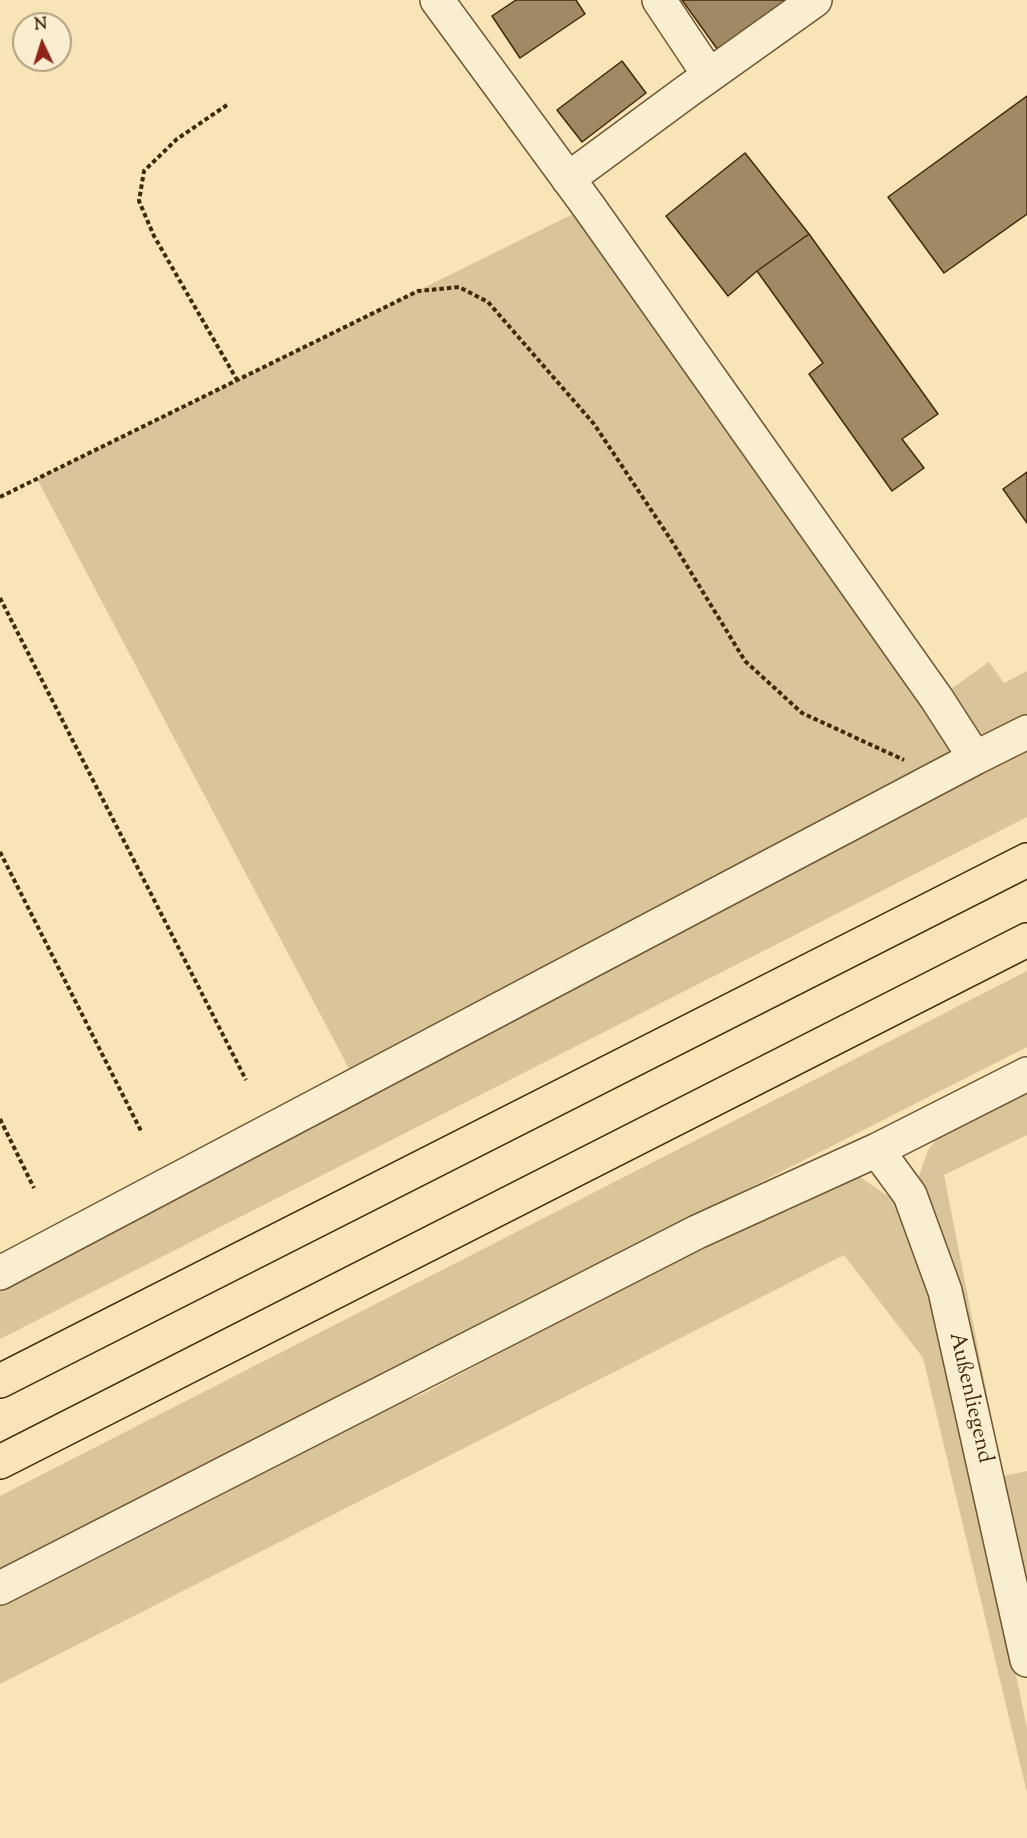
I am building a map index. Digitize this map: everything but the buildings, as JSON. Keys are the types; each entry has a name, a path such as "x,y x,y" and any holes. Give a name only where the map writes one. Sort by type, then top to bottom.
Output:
{"highway":[{"path":"0,1381 1027,860"},
{"path":"0,1462 1027,940"}],"lane":[{"path":"437,0 568,179 937,699 975,758"},
{"path":"658,0 709,75"},
{"path":"568,179 814,0"},
{"path":"0,1273 1027,732"},
{"path":"0,1588 698,1232 877,1150 1027,1074"},
{"name":"Außenliegend","path":"877,1150 910,1196 945,1291 1027,1660"}],"path":[{"path":"227,105 177,139 144,171 139,201 154,236 237,380"},
{"path":"0,497 418,291 459,287 488,302 594,424 673,543 746,661 802,713 940,777"},
{"path":"0,598 246,1080"},
{"path":"0,852 142,1133"},
{"path":"0,1119 34,1188"}],"shaded area":[{"path":"579,211 954,751 353,1076 37,479"},
{"path":"989,662 1004,683 1027,671 1027,720 988,739 937,699"},
{"path":"1027,746 1027,817 0,1339 0,1287 359,1103 937,792"},
{"path":"1027,971 1027,1047 0,1568 0,1496"},
{"path":"1027,1086 1027,1135 944,1175 1003,1476 1027,1471 1027,1625 917,1181 928,1150 946,1128"},
{"path":"860,1177 892,1199 918,1248 947,1333 1027,1729 1027,1793 923,1358 844,1255 0,1684 0,1596 335,1428 421,1395 826,1179"}]}
